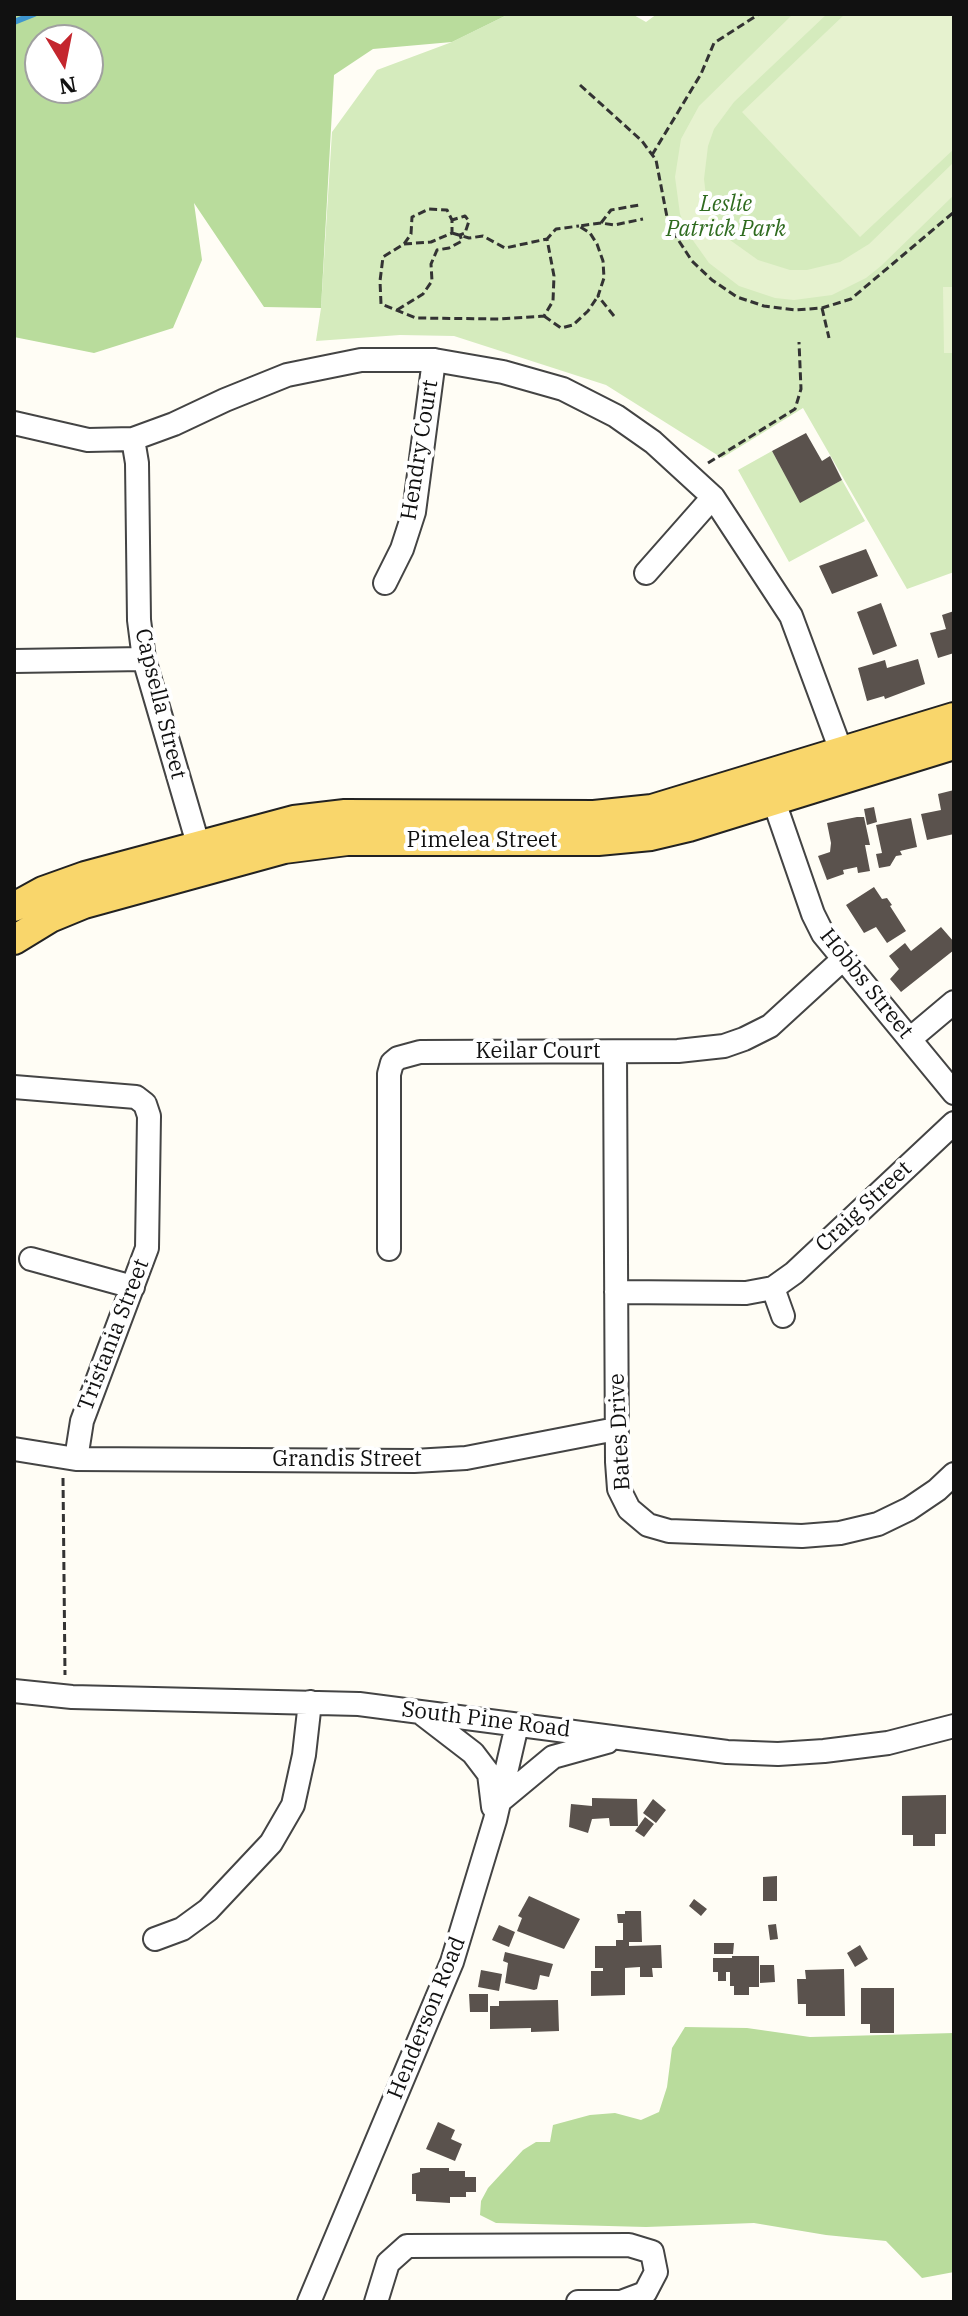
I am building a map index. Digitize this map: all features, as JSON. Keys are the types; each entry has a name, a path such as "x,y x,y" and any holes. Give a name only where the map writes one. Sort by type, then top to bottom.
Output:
{"main road":[{"name":"Pimelea Street","path":"14,940 50,918 294,820 345,814 583,815 635,812 769,787 845,763 954,717"},
{"name":"Pimelea Street","path":"845,763 954,745"},
{"name":"Pimelea Street","path":"14,907 63,883 202,857"}],"street":[{"path":"14,423 88,440 133,439 287,375 361,360 434,360 503,372 563,389 616,416 653,442 713,497 756,557 791,616 845,763"},
{"name":"Hendry Court","path":"385,583 402,549 414,512 434,360"},
{"name":"Capsella Street","path":"133,439 137,463 139,620 144,659 202,857"},
{"path":"646,573 713,497"},
{"path":"14,661 144,659"},
{"name":"Hobbs Street","path":"769,787 816,922 842,960 954,1093"},
{"name":"Keilar Court","path":"389,1249 388,1080 395,1060 420,1052 691,1051 715,1048 744,1039 778,1019 842,960"},
{"path":"910,1039 954,1002"},
{"name":"Bates Drive","path":"615,1052 616,1429 618,1481 625,1504 641,1520 669,1531 802,1536 853,1531 878,1524 909,1509 954,1474"},
{"name":"Tristania Street","path":"14,1087 136,1097 145,1104 149,1116 147,1248 82,1421 76,1459"},
{"name":"Craig Street","path":"773,1288 794,1273 954,1123"},
{"path":"31,1259 133,1287"},
{"path":"616,1292 746,1293 773,1288 783,1316"},
{"name":"Grandis Street","path":"14,1449 76,1459 414,1461 466,1458 616,1429"},
{"name":"South Pine Road","path":"14,1691 72,1697 310,1702 420,1712 727,1752 778,1754 888,1743 954,1726"},
{"path":"155,1939 182,1929 208,1910 271,1843 293,1805 304,1755 310,1702"},
{"path":"420,1712 473,1753 489,1774 497,1810"},
{"name":"Henderson Road","path":"309,2302 452,1962 497,1810 517,1725"},
{"path":"497,1810 553,1757 587,1745 628,1738"},
{"path":"376,2302 388,2263 407,2246 629,2245 652,2252 656,2272 645,2293 621,2302 578,2302"}],"path":[{"path":"652,155 701,74 714,43 759,14"},
{"path":"580,85 642,141 661,176 667,217 677,238 692,261 737,297 764,306 795,310 822,308 851,299 954,212"},
{"path":"601,223 611,210 639,205"},
{"path":"452,233 452,220 447,210 429,209 412,217 411,234 404,244 383,257 381,304 416,318 544,316 561,328 573,325 588,311 598,296 604,278 603,261 590,233 579,226"},
{"path":"452,220 465,216 469,221 465,233 460,235"},
{"path":"404,244 431,242 452,233 469,238 483,236 505,248 547,239 556,229 601,223 614,225 643,219"},
{"path":"397,310 423,294 432,281 431,264 437,250 462,241 460,235"},
{"path":"544,316 553,301 554,289 547,239"},
{"path":"598,296 614,316"},
{"path":"822,308 829,338"},
{"path":"692,475 795,409 801,389 799,342"},
{"path":"65,1675 63,1475 76,1459"}],"green space":[{"path":"14,14 509,14 452,42 373,49 334,75 321,308 264,307 194,203 202,260 173,328 94,353 14,337"},
{"name":"Leslie Patrick Park","path":"509,14 632,14 646,22 657,14 954,14 954,572 907,589 803,408 722,458 606,385 454,336 400,335 316,341 321,308 332,132 377,70 452,42"},
{"path":"793,14 827,14 734,102 714,129 708,146 704,179 706,196 720,227 730,240 758,260 790,270 807,270 840,262 869,244 954,162 954,195 881,266 866,278 832,295 794,300 775,298 739,286 709,263 687,232 680,214 675,177 681,139 699,106"},
{"path":"845,14 954,14 954,149 860,237 742,112"},
{"path":"943,287 954,287 954,353 944,353"},
{"path":"772,451 800,502 842,480 865,521 789,562 738,470"},
{"path":"685,2027 747,2028 810,2037 954,2033 954,2272 922,2278 886,2241 754,2223 646,2227 496,2223 480,2215 481,2201 488,2188 523,2150 536,2142 550,2142 553,2125 590,2115 615,2113 641,2120 659,2112 667,2087 672,2048"}],"building":[{"path":"806,433 822,461 830,456 842,480 800,503 772,451"},
{"path":"866,549 878,576 832,594 819,566"},
{"path":"881,603 897,646 873,655 857,612"},
{"path":"954,611 954,653 938,658 930,633 946,629 942,615"},
{"path":"918,659 925,684 885,699 884,696 867,701 858,668 885,660 887,668"},
{"path":"954,790 954,834 927,840 921,814 941,810 938,794"},
{"path":"874,807 877,822 867,825 864,809"},
{"path":"864,817 870,845 865,845 870,871 858,873 857,867 843,870 844,874 827,880 818,856 830,852 827,823"},
{"path":"911,818 917,847 900,851 902,855 896,856 890,866 879,868 876,854 882,853 876,825"},
{"path":"874,887 882,899 887,898 906,931 887,943 876,927 864,933 846,905"},
{"path":"941,927 954,942 954,950 901,992 890,979 899,969 889,956 905,943 911,951"},
{"path":"946,1795 946,1834 935,1834 935,1846 913,1846 913,1835 902,1835 902,1796"},
{"path":"592,1798 637,1799 638,1826 610,1826 609,1818 592,1819 588,1833 569,1827 571,1804 592,1806"},
{"path":"653,1799 666,1810 656,1823 643,1813"},
{"path":"645,1817 654,1824 644,1837 635,1831"},
{"path":"777,1876 777,1901 763,1901 763,1877"},
{"path":"529,1896 580,1919 564,1949 517,1931 522,1918 518,1916"},
{"path":"694,1899 707,1909 701,1916 689,1906"},
{"path":"625,1911 641,1911 642,1942 629,1942 629,1946 661,1945 662,1968 652,1968 653,1977 640,1977 640,1967 625,1968 625,1995 591,1996 591,1971 603,1971 603,1968 595,1968 595,1946 616,1946 616,1940 623,1940 623,1923 618,1923 617,1914 625,1914"},
{"path":"776,1924 778,1939 770,1940 768,1925"},
{"path":"499,1925 515,1932 509,1947 492,1940"},
{"path":"714,1943 734,1943 733,1954 714,1954"},
{"path":"860,1945 868,1959 855,1967 847,1953"},
{"path":"505,1952 553,1964 549,1977 540,1975 537,1989 534,1990 505,1983 508,1963 503,1961"},
{"path":"759,1956 759,1987 749,1987 749,1995 734,1995 730,1972 726,1972 726,1981 718,1981 718,1972 713,1972 713,1958"},
{"path":"760,1965 774,1965 775,1982 760,1983"},
{"path":"844,1969 845,2016 806,2016 806,2004 798,2004 797,1979 806,1979 805,1970"},
{"path":"481,1970 502,1974 499,1991 478,1987"},
{"path":"861,1988 894,1988 894,2033 870,2033 870,2024 861,2024"},
{"path":"469,1994 488,1994 488,2012 470,2012"},
{"path":"558,2000 559,2031 490,2029 490,2006 499,2006 499,2001"},
{"path":"438,2122 455,2130 451,2139 462,2144 455,2161 426,2149"},
{"path":"420,2168 465,2171 465,2177 476,2177 476,2192 466,2192 466,2197 450,2197 450,2203 416,2201 416,2194 412,2194 412,2174 420,2172"}],"waterway":[{"path":"14,22 34,14"}]}
